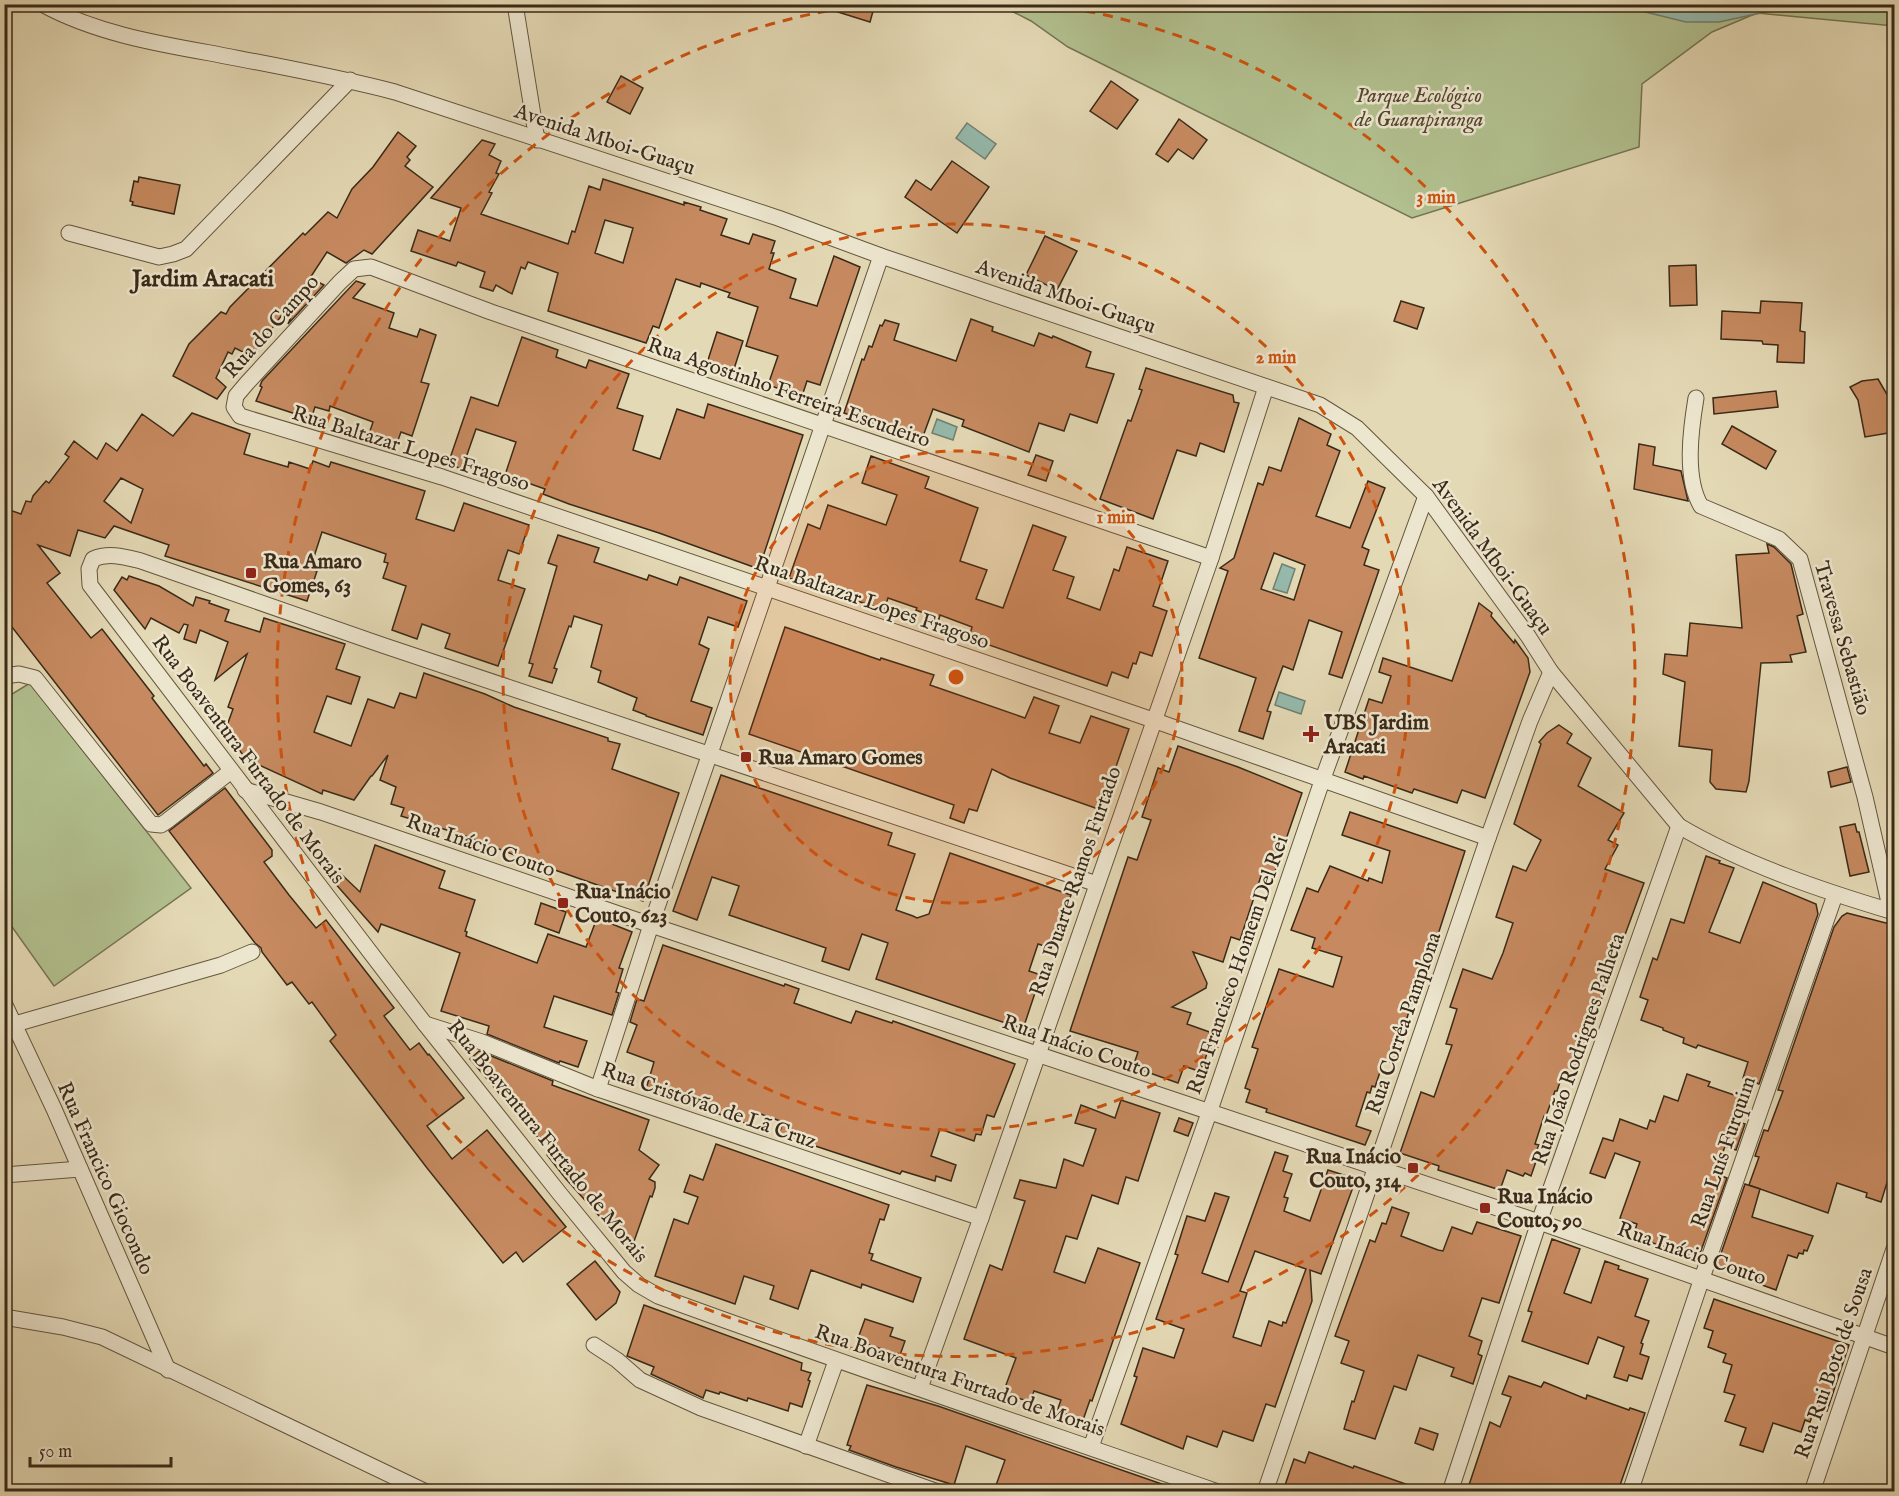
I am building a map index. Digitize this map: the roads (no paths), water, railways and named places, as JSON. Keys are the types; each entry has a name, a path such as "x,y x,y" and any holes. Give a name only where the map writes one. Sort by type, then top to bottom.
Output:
{"street":[{"name":"Avenida Mboi-Guaçu","path":"42,4 60,14 132,37 350,80 394,92 778,218 881,256 1320,405 1357,428 1426,496 1528,636 1551,672 1679,826 1707,843 1835,895 1893,912"},
{"path":"515,4 537,140"},
{"path":"69,233 159,256 186,249 350,80"},
{"path":"597,1089 651,925 881,256"},
{"name":"Rua Agostinho Ferreira Escudeiro","path":"354,269 371,267 386,271 491,312 1211,558"},
{"name":"Rua do Campo","path":"240,416 234,407 236,396 354,269"},
{"name":"Rua Duarte Ramos Furtado","path":"920,1388 1211,558 1266,387"},
{"name":"Travessa Sebastião","path":"1696,398 1689,437 1693,482 1696,497 1701,506 1779,539 1800,559 1865,797 1893,912"},
{"name":"Rua Baltazar Lopes Fragoso","path":"240,416 442,477 1153,720 1488,838"},
{"name":"Rua Francisco Homem Del Rei","path":"1091,1448 1209,1113 1322,781 1426,496"},
{"name":"Rua Boaventura Furtado de Morais","path":"710,754 378,644 141,561 118,555 100,555 93,559 89,569 90,585 245,790 560,1194 624,1272 639,1285 658,1296 836,1361 1218,1491"},
{"name":"Rua Corrêa Pamplona","path":"1265,1491 1488,838 1530,721 1551,672"},
{"path":"4,676 20,674 35,678 151,824 161,825 231,771"},
{"path":"710,754 1097,884"},
{"name":"Rua Inácio Couto","path":"245,790 321,812 1209,1113 1539,1222 1894,1347"},
{"name":"Rua João Rodrigues Palheta","path":"1450,1491 1539,1222 1679,826"},
{"name":"Rua Luís Furquim","path":"1630,1491 1835,895"},
{"path":"10,1025 221,966 252,952"},
{"name":"Rua Francico Giocondo","path":"4,1003 10,1025 80,1169 168,1370"},
{"name":"Rua Cristóvão de Lã Cruz","path":"426,1024 482,1042 597,1089 981,1218"},
{"path":"4,1175 80,1169"},
{"name":"Rua Rui Boto de Sousa","path":"1812,1491 1894,1249"},
{"path":"4,1317 63,1327 102,1338 426,1491"},
{"path":"594,1345 617,1360 640,1380 723,1417 939,1491"},
{"path":"806,1446 836,1361"}],"water":[{"path":"1617,5 1798,5 1719,22 1686,22"},
{"path":"967,123 996,144 985,159 956,138"},
{"path":"937,419 957,427 953,440 932,433"},
{"path":"1282,564 1295,569 1287,593 1273,589"},
{"path":"1279,692 1305,701 1301,714 1275,705"}],"place":[{"name":"Rua Amaro Gomes, 63","path":"251,573"},
{"name":"UBS Jardim Aracati","path":"1311,734"},
{"name":"Rua Amaro Gomes","path":"746,757"},
{"name":"Rua Inácio Couto, 623","path":"563,903"},
{"name":"Rua Inácio Couto, 314","path":"1413,1168"},
{"name":"Rua Inácio Couto, 90","path":"1485,1208"}],"district":[{"name":"Jardim Aracati","path":"203,278"}],"park label":[{"name":"Parque Ecológico de Guarapiranga","path":"1419,107"}]}
